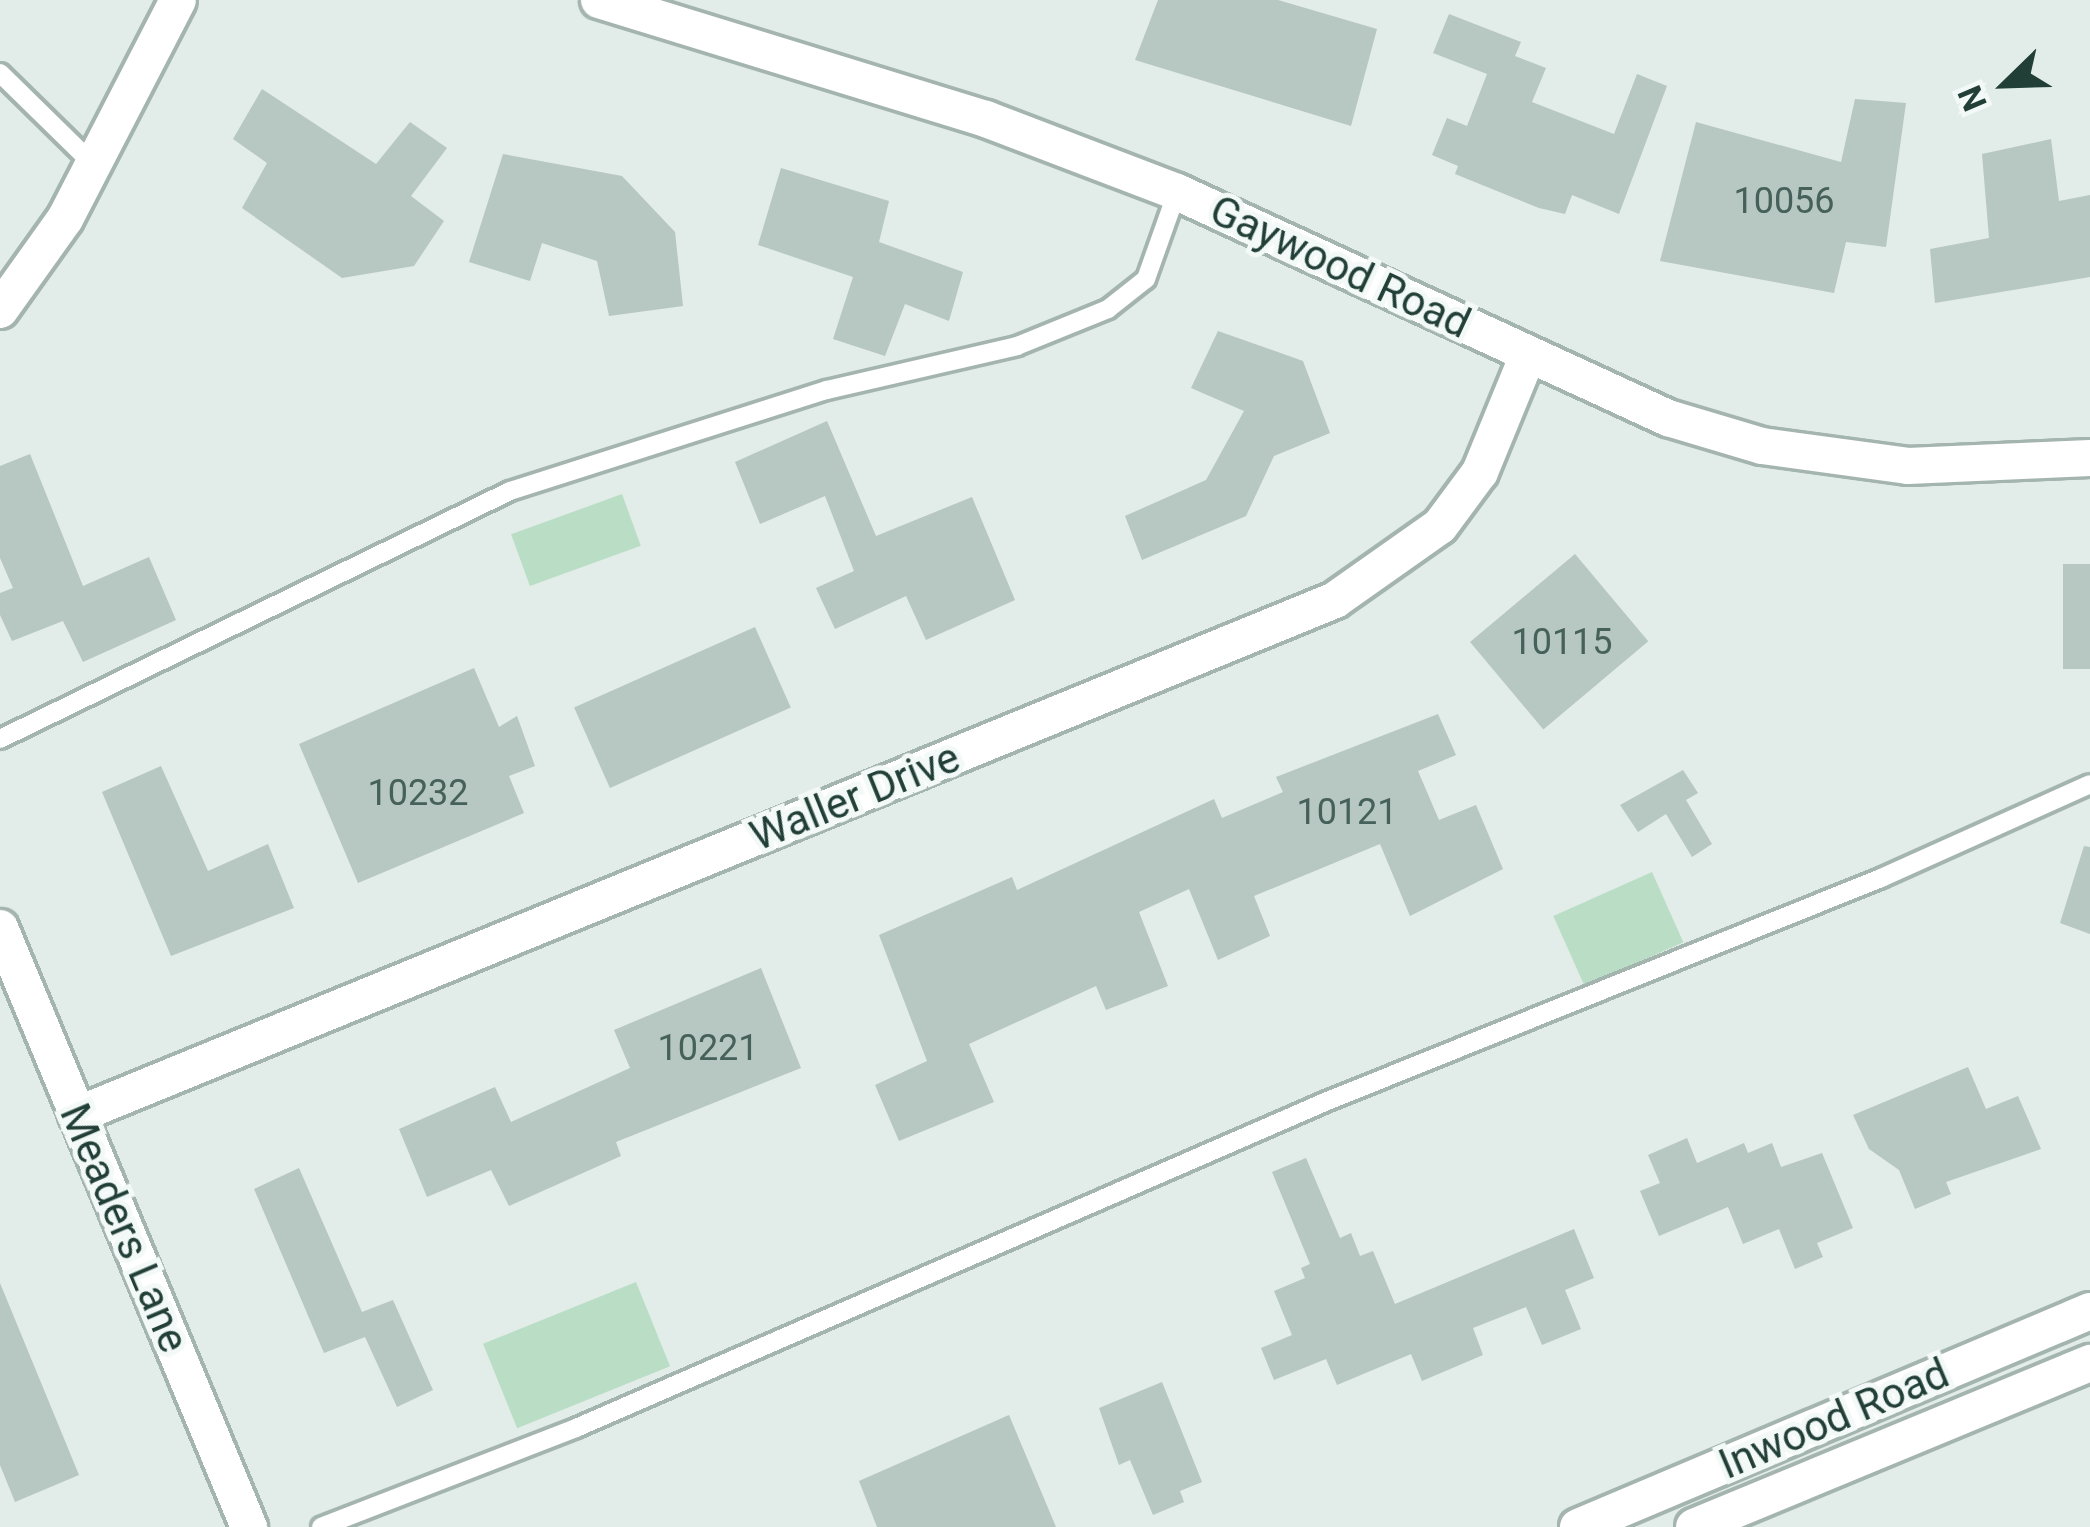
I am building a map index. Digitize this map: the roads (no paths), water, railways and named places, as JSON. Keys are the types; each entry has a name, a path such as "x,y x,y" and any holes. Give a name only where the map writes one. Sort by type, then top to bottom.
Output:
{"street":[{"path":"0,310 47,248 178,0"},
{"name":"Gaywood Road","path":"599,0 986,118 1177,192 1668,418 1762,446 1908,466 2090,458"},
{"name":"Waller Drive","path":"77,1115 1335,600 1439,526 1480,472 1528,355"},
{"name":"Meaders Lane","path":"0,928 249,1527"},
{"name":"Inwood Road","path":"1578,1527 2090,1311"},
{"name":"Inwood Road","path":"1694,1527 2090,1363"}],"lane":[{"path":"0,73 93,164"},
{"path":"0,739 527,484 827,390 1017,346 1108,309 1146,280 1177,192"},
{"path":"321,1527 576,1428 1325,1102 1881,878 2090,784"}]}
